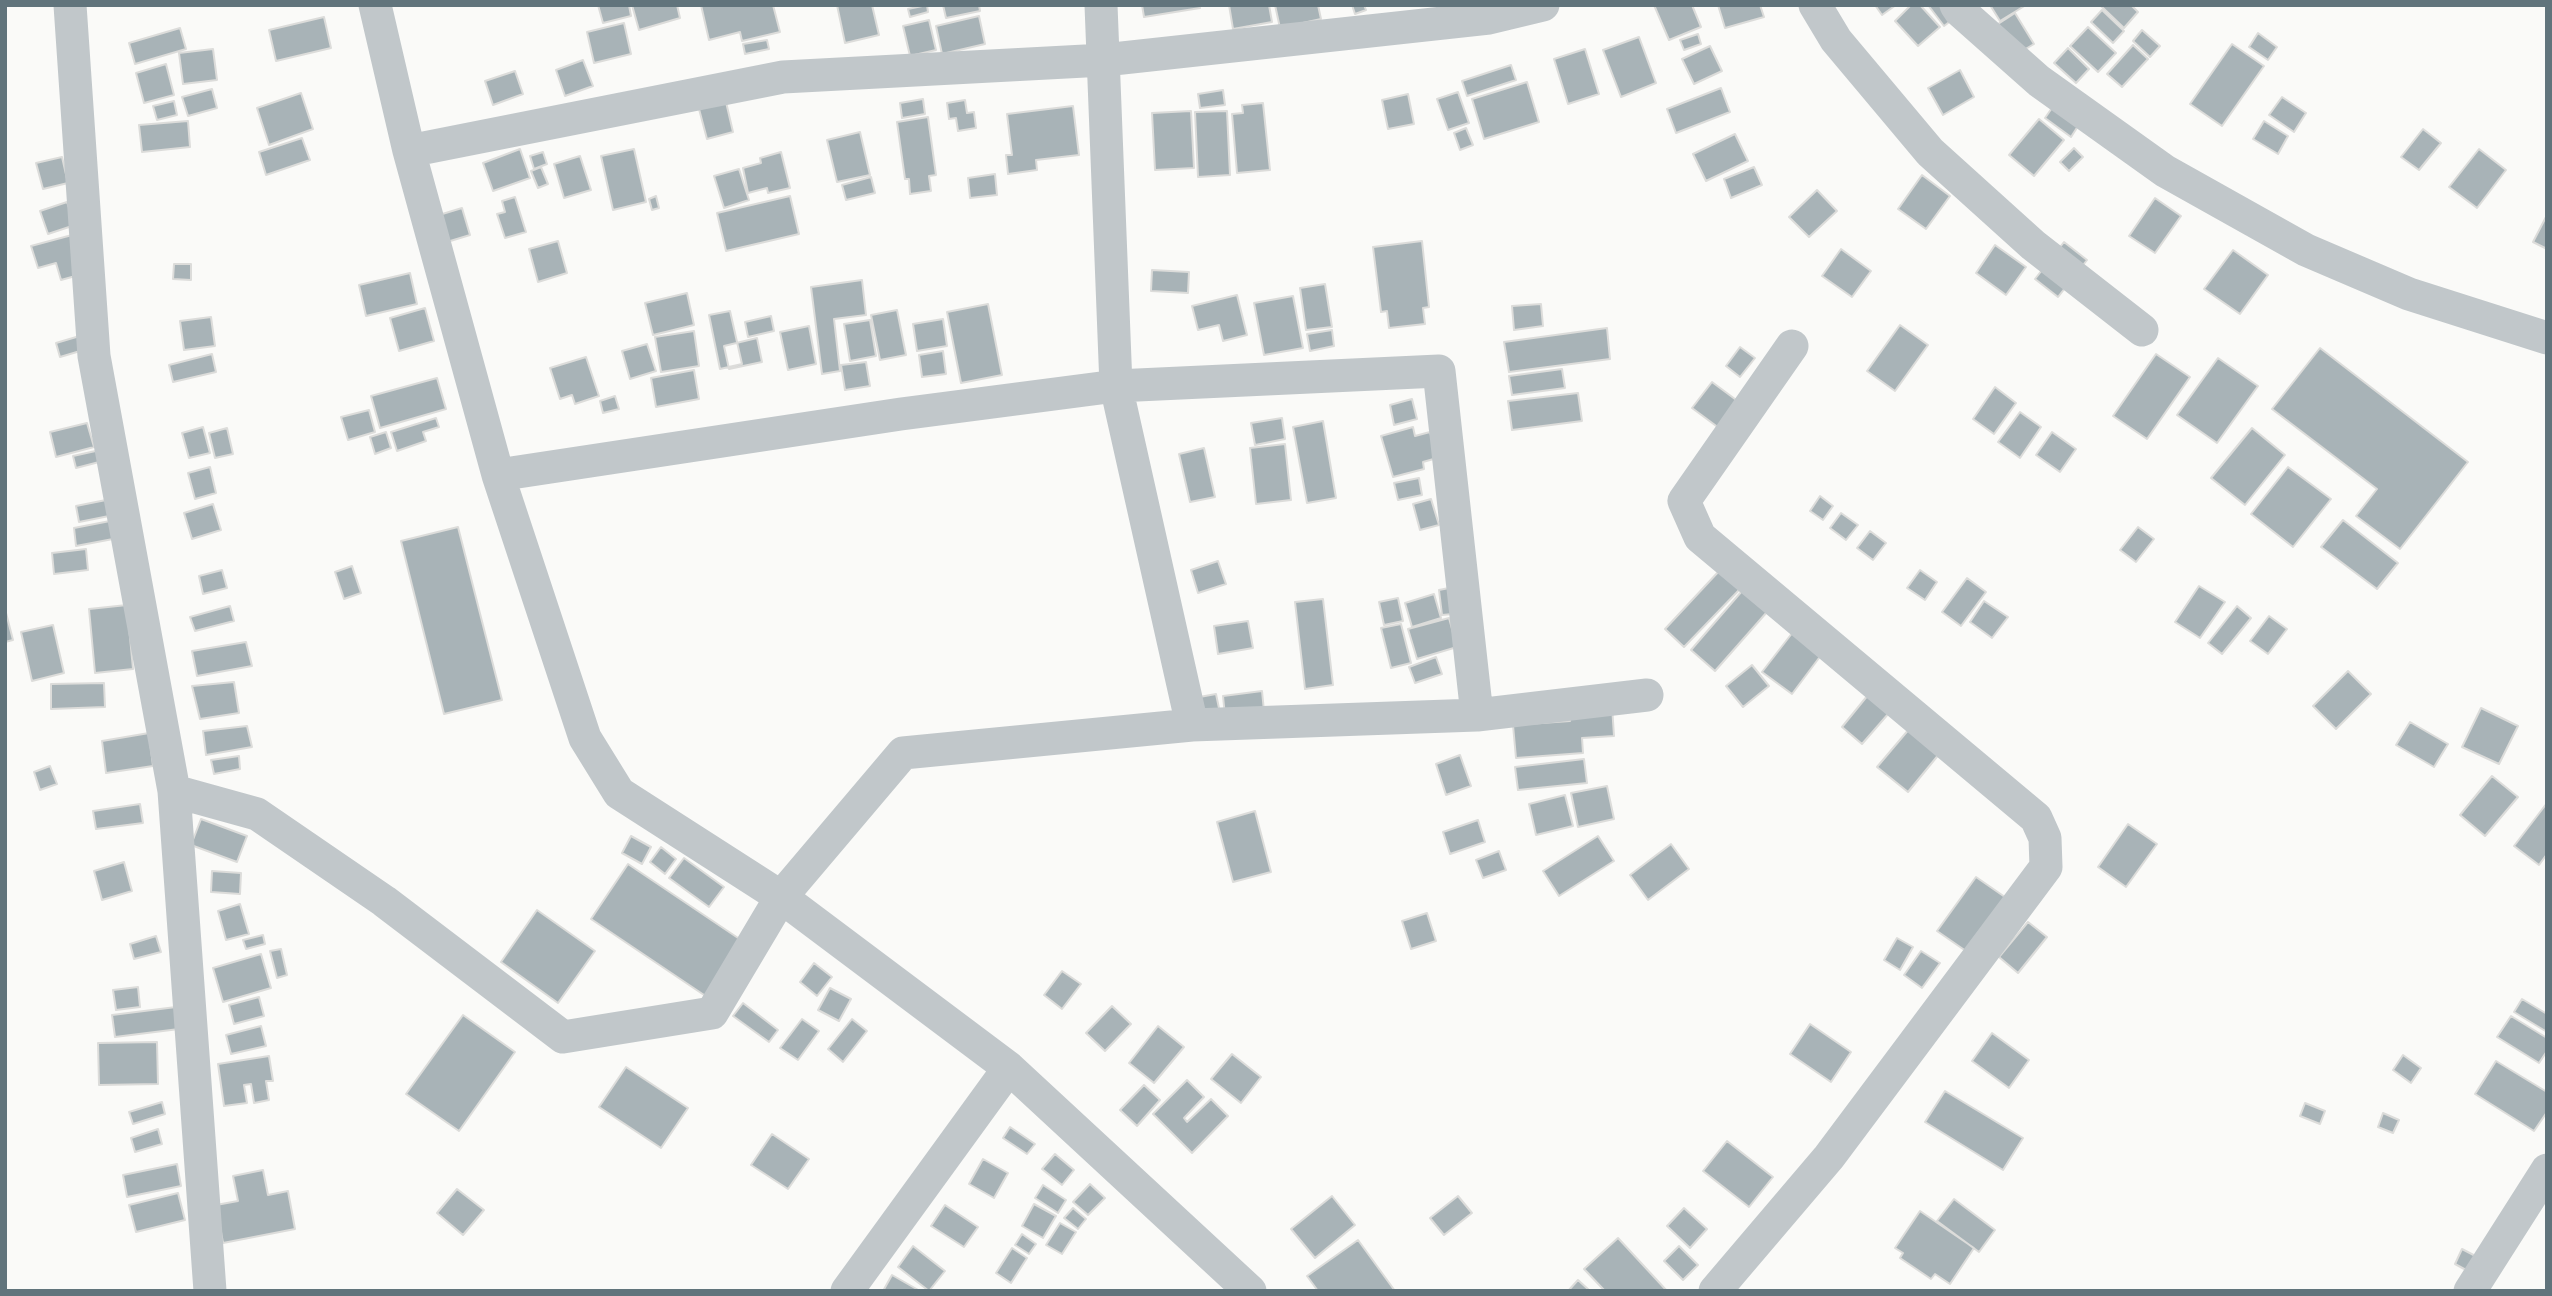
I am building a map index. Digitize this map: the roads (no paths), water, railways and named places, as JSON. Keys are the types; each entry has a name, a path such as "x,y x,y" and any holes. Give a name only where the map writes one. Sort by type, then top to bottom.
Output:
{"street":[{"path":"70,5 94,356 174,791 210,1291"},
{"path":"375,5 409,150 498,475 586,738 619,793 782,897 1009,1068 1250,1291"},
{"path":"1101,5 1116,386 1192,725"},
{"path":"409,150 783,77 1104,60 1489,18 1543,5"},
{"path":"1815,5 1836,40 1930,152 2033,245 2142,330"},
{"path":"1956,5 1960,12 2039,81 2165,171 2306,250 2409,294 2547,338"},
{"path":"1715,1291 1829,1157 2046,867 2045,838 2036,818 1700,537 1684,501 1792,346"},
{"path":"498,475 901,414 1116,386 1439,371 1477,715"},
{"path":"174,791 257,814 384,901 563,1037 712,1013 782,897 903,753 1192,725 1477,715 1647,695"},
{"path":"847,1291 1009,1068"},
{"path":"2470,1291 2547,1170"}]}
